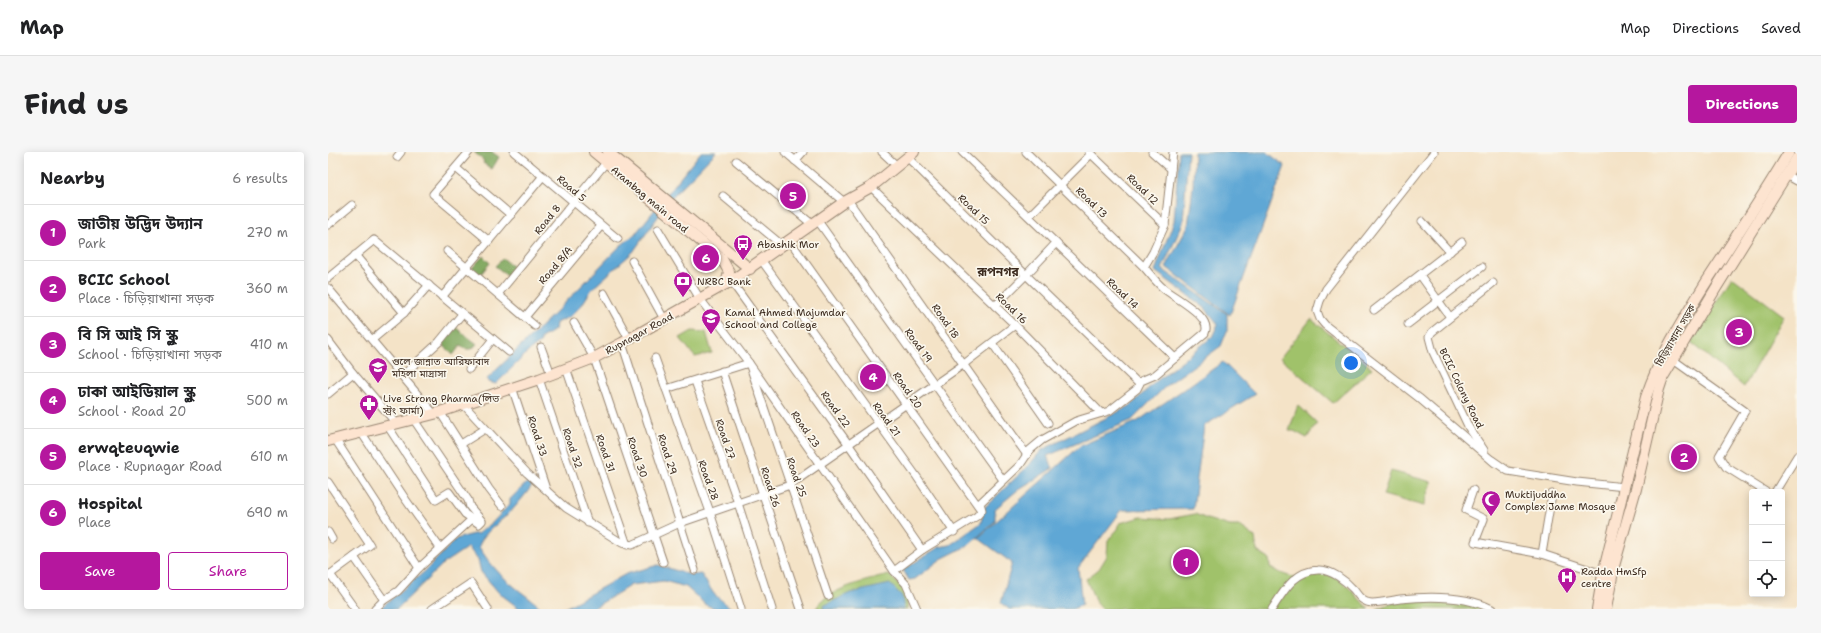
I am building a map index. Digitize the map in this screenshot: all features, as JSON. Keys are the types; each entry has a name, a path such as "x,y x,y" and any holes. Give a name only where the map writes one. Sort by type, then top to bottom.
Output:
{"main road":[{"name":"Arambag main road","path":"594,152 609,157 668,207 750,269"},
{"name":"চিড়িয়াখানা সড়ক","path":"1597,609 1603,574 1646,397 1653,375 1663,353 1789,152"},
{"name":"Rupnagar Road","path":"331,440 437,413 539,379 594,358 729,283 846,201 871,187 910,155"},
{"name":"চিড়িয়াখানা সড়ক","path":"1606,609 1614,566 1636,489 1659,389 1672,359 1797,158"},
{"name":"Arambag main road","path":"668,207 722,258 729,272 729,283"},
{"path":"1663,353 1672,359"},
{"path":"1625,487 1636,489"}],"street":[{"path":"469,152 433,194 489,241"},
{"name":"Road 5","path":"514,152 618,239"},
{"name":"Road 18","path":"785,152 846,201 1027,454"},
{"path":"795,161 803,152"},
{"path":"882,152 897,166"},
{"path":"962,152 1029,216 1090,153"},
{"name":"Road 13","path":"1026,152 1144,267 1161,287 1180,301 1190,306 1206,322 1207,328 1205,332 1175,358"},
{"path":"1152,152 1171,169"},
{"path":"1144,267 1153,252 1165,225 1173,152"},
{"path":"1434,152 1326,289 1317,311 1320,319 1336,334 1419,398 1495,463"},
{"name":"Road 12","path":"1090,153 1165,225"},
{"name":"Road 15","path":"910,155 1026,275 1139,384"},
{"name":"Road 8","path":"498,294 574,203 609,157"},
{"name":"Road 19","path":"736,160 815,223 1003,480"},
{"path":"456,168 511,215"},
{"path":"1786,175 1797,181"},
{"path":"442,297 543,176"},
{"name":"Road 16","path":"871,187 1016,325 1101,413"},
{"path":"723,196 786,244"},
{"path":"328,225 352,205"},
{"name":"Road 14","path":"1029,216 1175,358"},
{"path":"1422,221 1450,252"},
{"name":"Road 8/A","path":"524,317 601,226"},
{"name":"Road 23","path":"658,229 700,299 749,363 894,571 906,584 918,609"},
{"path":"328,278 374,240 509,352"},
{"path":"1374,310 1462,242"},
{"path":"995,306 1056,243"},
{"name":"Road 20","path":"786,244 982,510"},
{"path":"446,251 535,326"},
{"path":"355,255 404,313"},
{"path":"632,261 664,319"},
{"name":"Road 21","path":"762,261 879,424 954,532"},
{"path":"1408,324 1482,267"},
{"path":"1420,275 1450,318"},
{"name":"Road 22","path":"729,283 849,445 922,550"},
{"name":"BCIC Colony Road","path":"1493,283 1432,332 1430,337 1430,345 1469,428 1482,448 1495,463 1508,471 1625,487"},
{"path":"373,339 404,313 429,285"},
{"path":"328,288 437,413 461,444 502,506"},
{"name":"Road 29","path":"604,293 626,341 695,570"},
{"path":"403,375 440,342 462,314"},
{"name":"Road 30","path":"574,323 594,358 663,562"},
{"path":"463,404 485,429 566,508 588,523 627,545 632,545 680,523 790,485 964,364 1016,325"},
{"path":"469,369 493,339"},
{"path":"328,340 392,424 436,500 449,492 464,514 480,524 482,521 470,507 468,500 414,420"},
{"path":"992,343 1048,423"},
{"path":"541,347 551,374"},
{"name":"Road 28","path":"655,358 710,512 741,609"},
{"path":"894,571 922,550 954,532 977,516 982,510 980,503 1020,465 1027,454 1042,440 1076,421 1109,411 1137,389 1141,381 1155,374 1175,358"},
{"path":"1672,359 1745,411 1718,456 1722,464 1761,489"},
{"path":"666,389 749,363"},
{"name":"Road 25","path":"749,363 828,596"},
{"name":"Road 31","path":"566,368 627,545"},
{"name":"Road 26","path":"722,371 801,609"},
{"path":"328,394 353,373"},
{"name":"Road 32","path":"539,379 588,523"},
{"name":"Road 27","path":"695,381 738,504 772,609"},
{"name":"Road 33","path":"512,387 546,490"},
{"path":"461,444 485,429"},
{"path":"360,432 417,517 440,548"},
{"path":"331,440 419,568"},
{"path":"1777,489 1797,456"},
{"path":"328,482 370,545 329,575 356,609"},
{"path":"1473,490 1466,510 1484,519 1475,542 1542,554 1603,574"},
{"path":"1542,554 1552,494"},
{"path":"375,609 384,600 398,592 419,568 472,519"},
{"path":"354,557 384,600"},
{"path":"1272,609 1291,581 1300,574 1323,570 1347,583 1360,599 1368,603 1414,598 1448,598 1472,601 1492,609"},
{"path":"432,609 471,583 488,609"}],"green space":[{"path":"474,152 492,152 499,157 492,169 483,163 484,161"},
{"path":"483,256 490,263 480,275 472,268"},
{"path":"503,258 515,269 508,276 495,266"},
{"path":"1732,277 1784,316 1744,387 1691,342"},
{"path":"1311,319 1372,368 1333,403 1280,358"},
{"path":"455,327 477,344 472,349 466,349 460,346 453,355 441,343"},
{"path":"692,331 706,332 712,353 695,357 680,338"},
{"path":"1298,405 1317,423 1307,438 1294,431 1289,431"},
{"path":"1391,471 1432,482 1424,506 1383,495"},
{"path":"1195,514 1230,526 1240,526 1255,537 1257,551 1269,559 1270,567 1280,573 1289,576 1301,577 1315,573 1322,573 1335,577 1346,585 1369,609 1102,609 1096,602 1086,579 1099,569 1107,556 1108,540 1118,529 1120,523 1141,517 1169,519"},
{"path":"889,575 906,591 908,609 816,609 828,596 848,586"},
{"path":"1412,600 1445,600 1450,603 1465,602 1489,609 1377,609 1392,603"}],"water":[{"path":"701,152 716,152 672,197 633,252 592,289 581,306 571,316 556,323 555,330 541,338 541,342 529,351 496,384 489,382 487,379 559,309 619,247 636,233"},
{"path":"1179,152 1188,152 1183,223 1162,269 1227,314 1227,331 1221,346 1167,385 1132,420 1047,456 1053,468 1019,489 995,509 995,521 969,545 941,559 915,579 909,580 903,570 939,547 950,545 981,523 984,508 1027,467 1042,450 1130,406 1154,383 1212,337 1218,324 1205,308 1155,271 1174,221"},
{"path":"1194,152 1267,152 1285,166 1230,315 1166,267 1188,226 1193,186"},
{"path":"1223,362 1255,394 1204,426 1193,509 1122,510 1078,568 1082,605 1072,609 1009,609 1001,603 1012,563 978,538 1080,446 1138,421"},
{"path":"531,479 535,482 533,485 510,512 489,531 479,547 489,562 501,575 542,609 520,609 499,593 481,572 478,560 468,547 444,563 397,609 379,609 424,572 456,539 477,534 492,523 510,504 510,499"},
{"path":"658,565 691,575 701,574 714,594 732,609 717,609 706,605 686,587 664,581 631,585 592,609 563,609 626,574"},
{"path":"890,584 902,596 904,609 824,609 823,606 850,593"}],"place":[{"name":"erwqteuqwie","path":"793,196"},
{"name":"Hospital","path":"706,258"},
{"name":"Abashik Mor","path":"743,261"},
{"name":"NRBC Bank","path":"683,298"},
{"name":"বি সি আই সি স্কুল","path":"1739,332"},
{"name":"Kamal Ahmed Majumdar School and College","path":"711,335"},
{"name":"ঢাকা আইডিয়াল স্কুল","path":"873,377"},
{"name":"গুলে জান্নাত আরিফাবাদ মহিলা মাদ্রাসা","path":"378,384"},
{"name":"Live Strong Pharma(লিভ স্ট্রং ফার্মা)","path":"369,421"},
{"name":"BCIC School","path":"1684,457"},
{"name":"Muktijuddha Complex Jame Mosque","path":"1491,517"},
{"name":"জাতীয় উদ্ভিদ উদ্যান","path":"1186,562"},
{"name":"Radda HmSfp centre","path":"1567,594"}],"district":[{"name":"রূপনগর","path":"998,272"}]}
